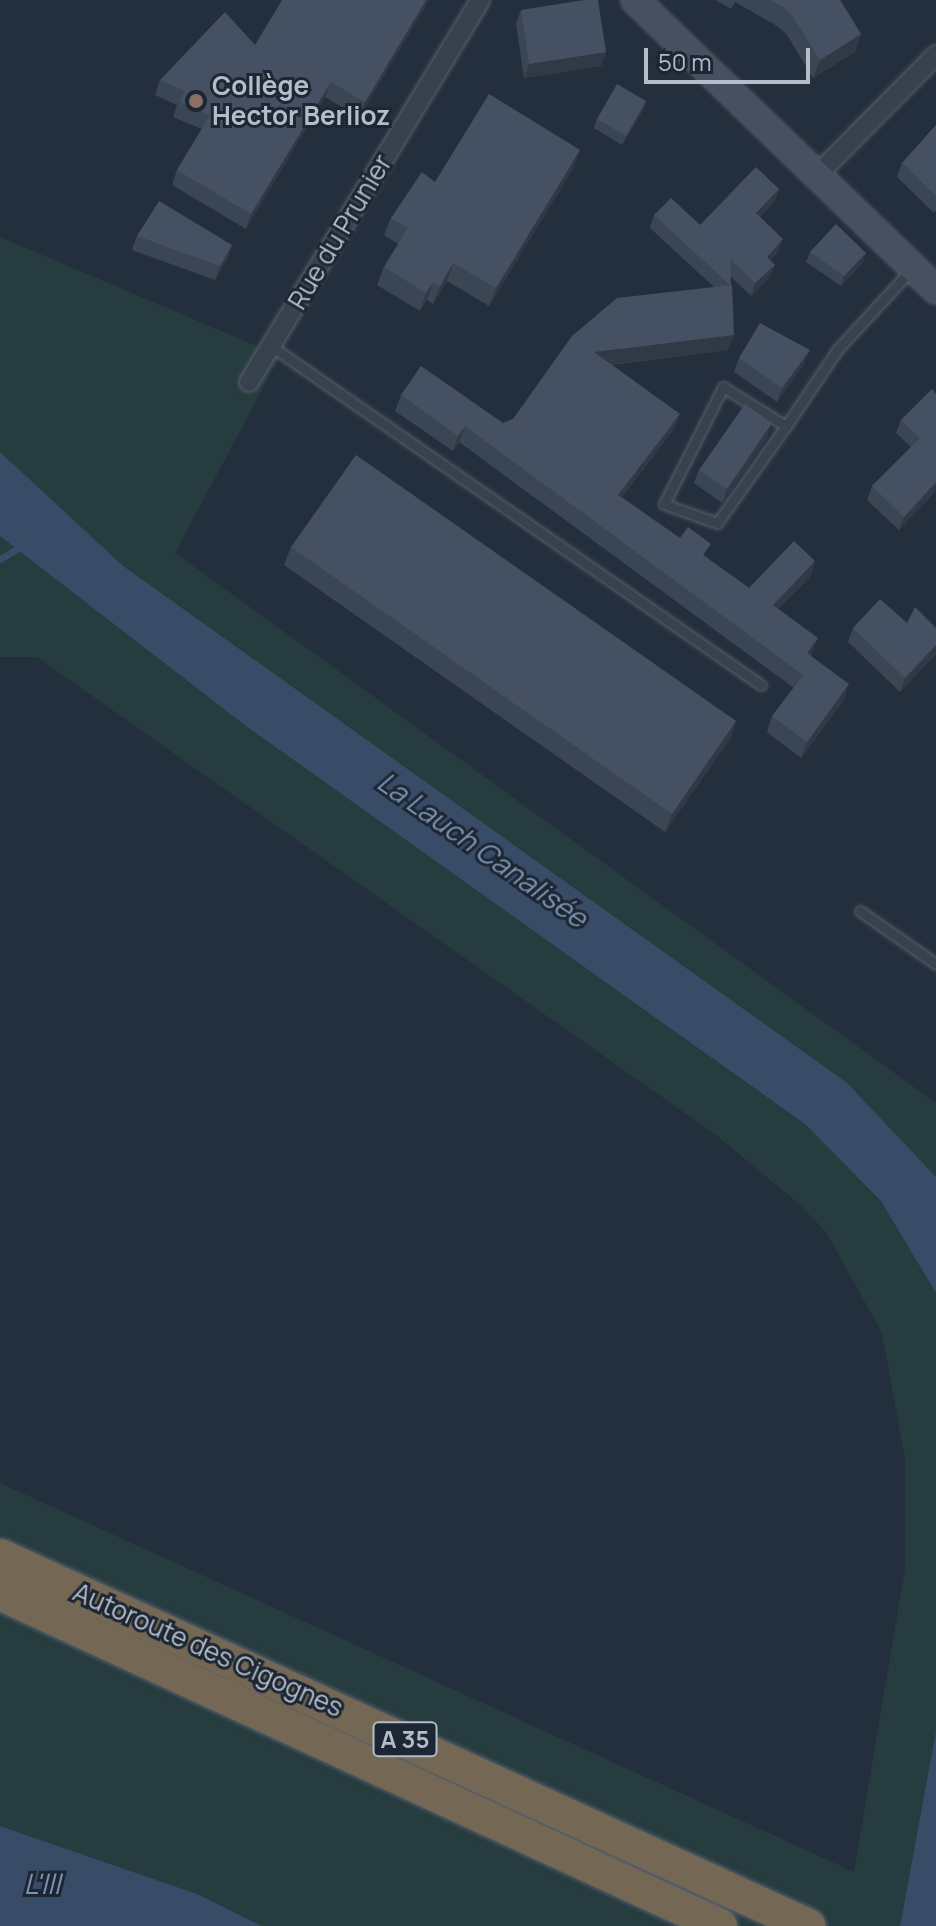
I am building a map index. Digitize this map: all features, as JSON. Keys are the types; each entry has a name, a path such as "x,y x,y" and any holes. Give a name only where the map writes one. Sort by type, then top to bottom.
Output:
{"highway":[{"name":"Autoroute des Cigognes","path":"0,1556 808,1926"},
{"name":"Autoroute des Cigognes","path":"0,1593 720,1926"}],"street":[{"name":"Rue du Prunier","path":"249,382 480,0"},
{"path":"635,0 815,177 936,290"},
{"path":"815,177 936,55"}],"lane":[{"path":"786,426 723,387 664,504 717,523 786,426 837,350 913,268"},
{"path":"271,346 761,685"},
{"path":"860,911 936,964"}],"green space":[{"path":"0,237 280,356 175,553 936,1103 936,1178 914,1252 936,1293 936,1731 900,1926 261,1926 197,1894 0,1826 0,1483 854,1872 905,1569 905,1459 882,1333 826,1232 798,1203 716,1135 37,657 0,657"}],"water":[{"name":"La Lauch Canalisée","path":"0,452 123,566 847,1083 936,1177 936,1293 881,1201 805,1124 246,726 0,536"},
{"path":"936,1731 936,1926 900,1926"},
{"name":"L'Ill","path":"0,1826 197,1894 261,1926 0,1926"}],"building":[{"path":"282,0 426,0 365,102 331,82 251,214 177,170 210,115 179,102 185,91 160,80 225,12 255,45"},
{"path":"598,0 606,52 529,64 521,10"},
{"path":"770,0 840,0 861,34 820,60 793,17 784,7"},
{"path":"617,84 646,101 626,136 597,119"},
{"path":"489,94 580,150 496,288 453,263 440,286 433,282 426,293 384,267 408,228 391,218 422,172 435,182"},
{"path":"936,125 936,196 902,163"},
{"path":"756,167 779,189 756,213 783,239 767,257 775,265 755,283 730,259 731,286 654,215 671,198 700,225"},
{"path":"159,201 232,245 220,266 137,236"},
{"path":"836,224 866,253 844,276 810,252"},
{"path":"732,285 734,335 594,352 680,414 618,495 680,538 688,527 711,544 703,555 749,588 794,541 815,561 773,605 818,638 807,653 849,684 807,742 772,716 803,675 465,426 458,436 401,395 421,366 503,423 513,419 572,336 617,298"},
{"path":"760,323 810,350 782,388 739,358"},
{"path":"932,389 936,394 936,482 904,517 872,486 920,438 901,420"},
{"path":"745,404 772,423 727,489 699,470"},
{"path":"356,455 736,721 672,814 291,547"},
{"path":"880,599 907,623 915,607 936,628 936,645 905,678 853,628"}],"waterway":[{"path":"0,559 22,546"}],"place":[{"name":"Collège Hector Berlioz","path":"196,101"}]}
